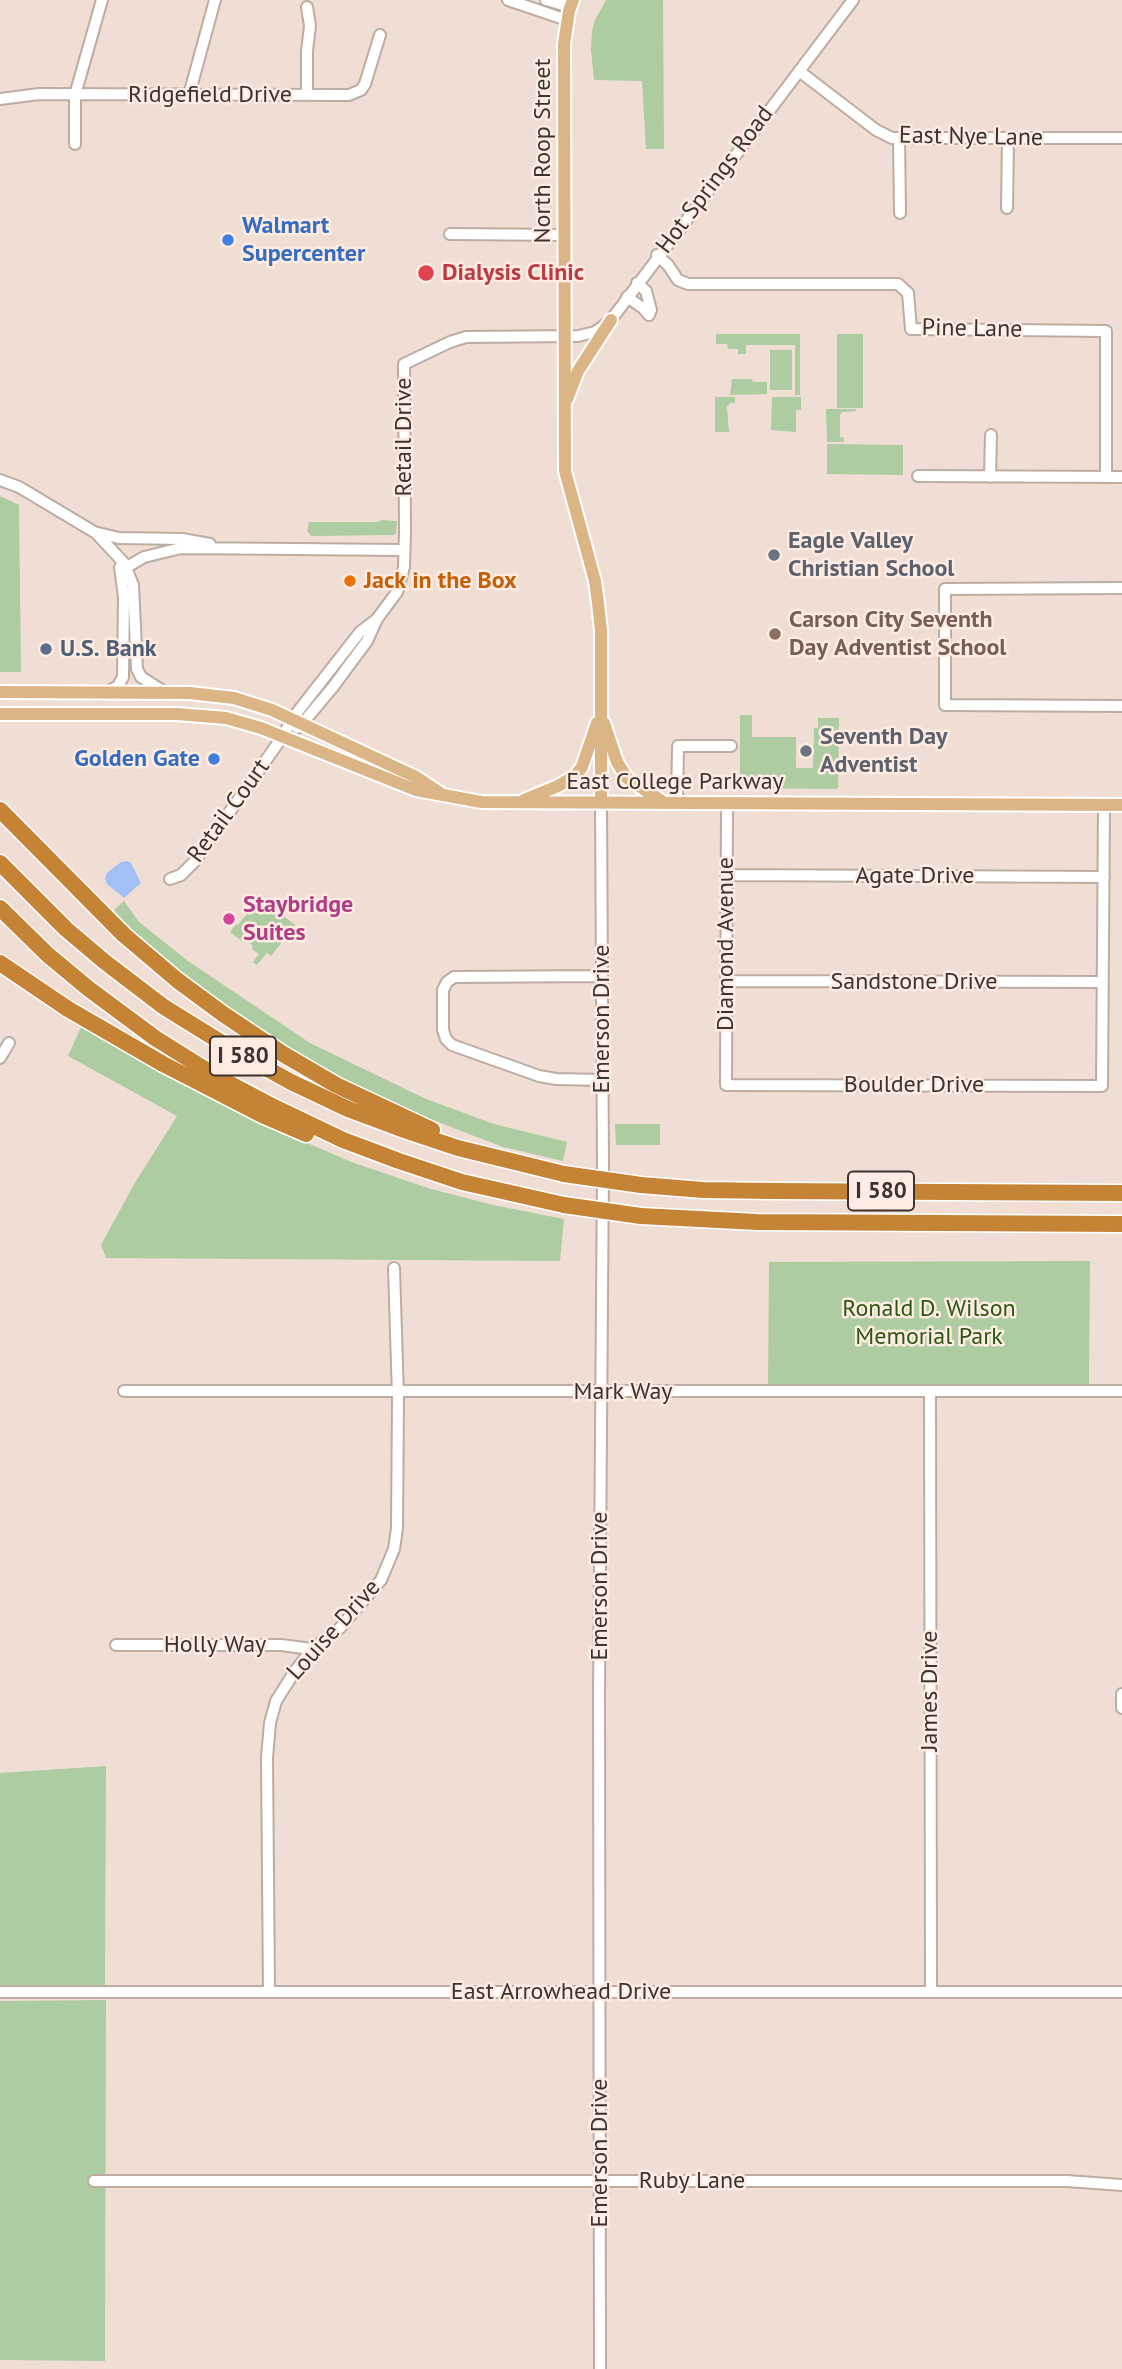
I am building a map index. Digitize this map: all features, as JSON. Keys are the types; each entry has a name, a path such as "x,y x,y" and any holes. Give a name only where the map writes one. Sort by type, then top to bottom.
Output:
{"highway":[{"path":"0,810 124,935 177,980 253,1034 336,1085 399,1116 533,1167"},
{"name":"I 580","path":"0,863 66,929 164,1007 291,1082 348,1109 457,1148 564,1174 641,1185 731,1191 1122,1192"},
{"name":"I 580","path":"0,908 48,955 89,989 155,1038 219,1079 343,1140 462,1182 564,1205 641,1216 744,1222 1122,1224"},
{"path":"0,963 106,1032 262,1115 351,1152 462,1182"}],"main road":[{"name":"North Roop Street","path":"570,9 564,44 565,471 595,581 598,603 601,803"},
{"path":"564,406 578,371 611,320"},
{"name":"East College Parkway","path":"0,692 209,694 234,698 268,708 416,777 440,793"},
{"path":"601,712 617,762 627,778 671,803"},
{"path":"517,803 575,776 582,767 601,712"},
{"name":"East College Parkway","path":"0,714 216,716 283,736 416,790 481,802 1122,805"}],"street":[{"path":"75,144 75,95 102,0"},
{"path":"189,95 215,0"},
{"path":"508,0 570,9"},
{"path":"546,0 570,9"},
{"name":"Hot Springs Road","path":"611,320 657,255 853,0"},
{"path":"307,7 310,26 307,95"},
{"name":"Ridgefield Drive","path":"0,99 39,94 349,96 361,90 365,84 380,35"},
{"name":"East Nye Lane","path":"799,71 883,135 899,138 1122,138"},
{"path":"899,138 900,213"},
{"path":"1007,208 1008,138"},
{"path":"450,234 564,235"},
{"name":"Pine Lane","path":"657,255 678,280 688,284 898,284 908,293 911,329 1106,331 1106,477"},
{"path":"627,297 649,315 651,310 646,291 637,284"},
{"path":"564,336 595,332 611,320"},
{"name":"Retail Drive","path":"283,736 297,722 360,632 377,619 401,582 404,550 404,364 466,337 564,336"},
{"path":"990,477 991,435"},
{"path":"918,476 1122,477"},
{"path":"0,480 19,487 96,533 119,538 182,539 223,548"},
{"path":"96,533 122,566 134,595 137,669 146,681 166,693"},
{"path":"122,566 166,550 404,550"},
{"path":"106,692 118,686 123,677 122,566"},
{"path":"1122,588 945,589 945,705 1122,706"},
{"name":"Retail Court","path":"170,879 181,875 195,860 283,736"},
{"path":"671,803 678,746 731,746"},
{"name":"Emerson Drive","path":"600,2369 601,803"},
{"name":"Diamond Avenue","path":"726,1085 727,803"},
{"path":"1103,982 1104,805"},
{"name":"Agate Drive","path":"726,875 1104,877"},
{"path":"602,976 454,977 447,982 443,990 443,1030 446,1040 452,1045 539,1076 602,1080"},
{"name":"Sandstone Drive","path":"726,981 1103,982"},
{"name":"Boulder Drive","path":"726,1085 1102,1086 1103,982"},
{"path":"0,1058 9,1043"},
{"name":"Louise Drive","path":"269,1992 267,1758 270,1723 276,1701 312,1649 341,1628 381,1580 394,1549 397,1528 398,1390 394,1268"},
{"name":"Mark Way","path":"124,1391 1122,1391"},
{"name":"James Drive","path":"930,1391 931,1992"},
{"name":"Holly Way","path":"116,1645 281,1645 312,1649"},
{"path":"1122,1694 1122,1708"},
{"name":"East Arrowhead Drive","path":"0,1992 1122,1992"},
{"name":"Ruby Lane","path":"94,2180 1067,2181 1122,2185"}],"green space":[{"path":"606,0 663,0 664,149 646,149 642,81 594,80 592,31"},
{"path":"716,334 800,334 800,395 795,395 795,345 746,345 746,354 738,354 738,349 728,349 727,344 716,344"},
{"path":"837,334 863,334 863,408 837,408"},
{"path":"770,350 792,350 792,390 770,390"},
{"path":"732,379 767,382 767,394 730,395"},
{"path":"715,397 735,397 735,403 730,403 727,407 729,432 715,432"},
{"path":"772,397 801,397 801,410 796,410 796,432 771,430"},
{"path":"826,409 856,409 842,412 840,415 840,437 844,438 844,442 827,442"},
{"path":"827,444 903,445 903,475 827,474"},
{"path":"0,496 19,505 21,672 0,672"},
{"path":"397,521 394,535 311,536 307,531 309,522"},
{"path":"740,715 752,715 752,737 796,737 796,768 813,768 814,728 818,728 818,718 839,718 838,789 740,788"},
{"path":"257,896 295,925 271,956 267,953 257,965 253,962 259,954 252,949 253,946 230,932 253,906 251,904"},
{"path":"124,901 139,922 188,961 310,1043 426,1099 494,1124 567,1142 563,1161 503,1147 430,1119 315,1063 200,987 133,931 114,910"},
{"path":"81,1027 196,1090 284,1133 354,1163 431,1189 564,1219 560,1261 106,1258 101,1245 133,1186 177,1116 68,1056"},
{"path":"615,1124 660,1124 660,1145 616,1145"},
{"name":"Ronald D. Wilson Memorial Park","path":"1090,1261 1089,1384 768,1384 769,1262"},
{"path":"106,1766 105,1985 0,1985 0,1773"},
{"path":"106,2000 105,2361 0,2360 0,2001"}],"water":[{"path":"121,862 131,863 141,883 124,898 107,884 105,878 107,873"}],"place":[{"name":"Walmart Supercenter","path":"228,240"},
{"name":"Dialysis Clinic","path":"426,273"},
{"name":"Eagle Valley Christian School","path":"774,555"},
{"name":"Jack in the Box","path":"350,581"},
{"name":"Carson City Seventh Day Adventist School","path":"775,634"},
{"name":"U.S. Bank","path":"46,649"},
{"name":"Seventh Day Adventist","path":"806,751"},
{"name":"Golden Gate","path":"214,759"},
{"name":"Staybridge Suites","path":"229,919"}]}
